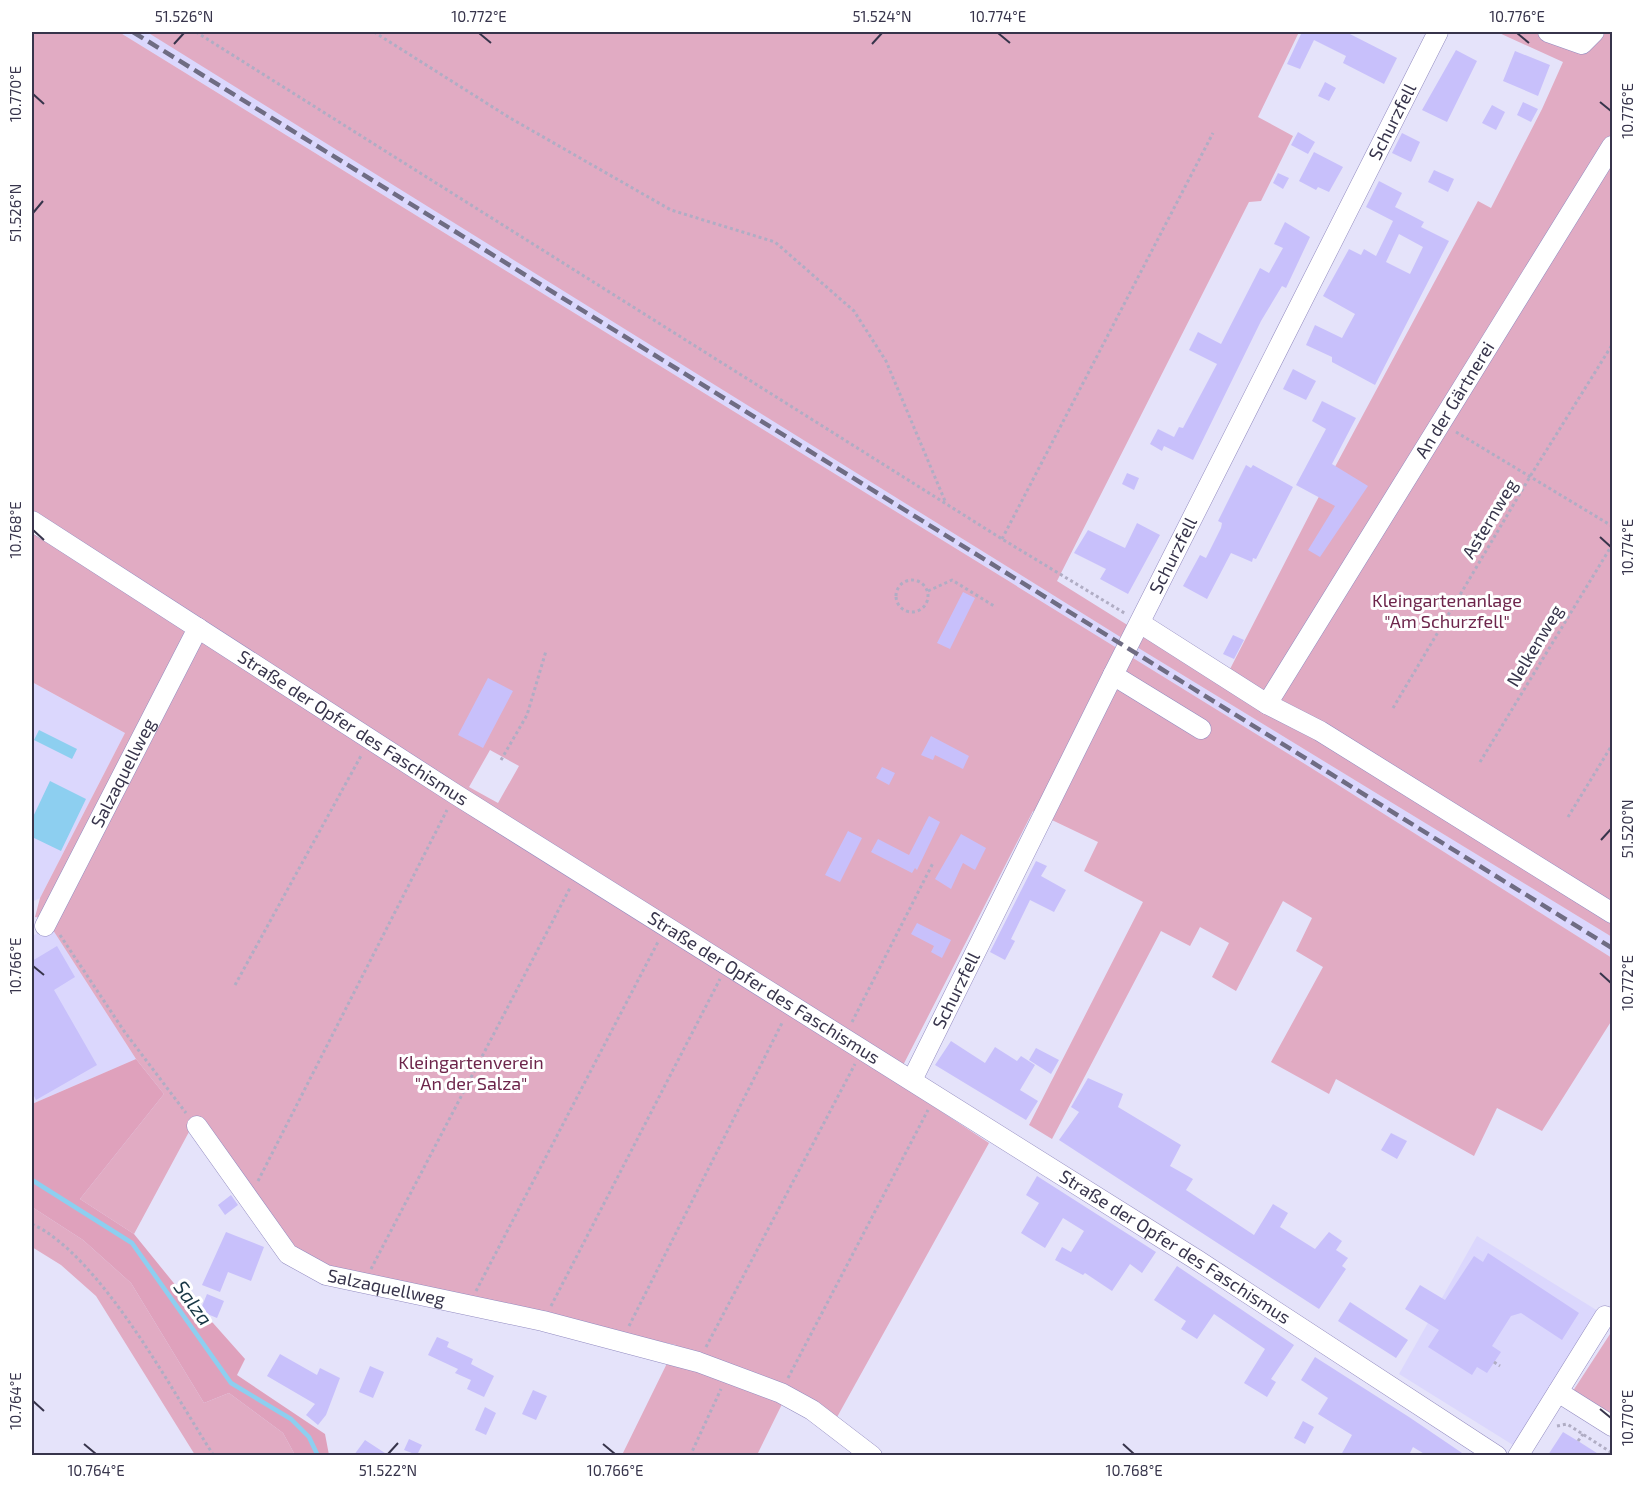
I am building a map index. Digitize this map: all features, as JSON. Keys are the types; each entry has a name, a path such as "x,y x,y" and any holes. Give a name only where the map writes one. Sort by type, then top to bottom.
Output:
{"street":[{"name":"Schurzfell","path":"912,1080 1113,675 1438,32"},
{"path":"1548,32 1582,44 1594,32"},
{"name":"An der Gärtnerei","path":"1267,705 1612,146"},
{"name":"Straße der Opfer des Faschismus","path":"32,521 455,794 667,925 1197,1260 1497,1455"},
{"path":"1140,623 1267,705 1320,731 1612,913"},
{"name":"Salzaquellweg","path":"47,921 198,628"},
{"path":"1113,675 1201,729"},
{"name":"Salzaquellweg","path":"196,1126 288,1254 326,1275 543,1321 698,1362 780,1393 812,1410 872,1455"},
{"path":"1518,1455 1605,1316"},
{"path":"1558,1392 1612,1426"}],"path":[{"path":"196,32 1002,539 1140,623"},
{"path":"374,32 510,118 671,210 775,242 854,311 886,361 946,503"},
{"path":"1002,539 1213,133"},
{"name":"Asternweg","path":"1393,708 1612,345"},
{"path":"1441,424 1532,475 1612,526"},
{"name":"Nelkenweg","path":"1480,762 1612,544"},
{"path":"928,591 952,580 994,606"},
{"path":"906,581 921,583 928,591 925,607 915,613 904,611 897,603 896,592 906,581"},
{"path":"501,760 526,715 546,651"},
{"path":"235,985 370,739"},
{"path":"1568,817 1612,745"},
{"path":"249,1198 455,794"},
{"path":"844,1037 933,863"},
{"path":"363,1284 579,871"},
{"path":"47,921 124,1031 196,1126"},
{"path":"468,1305 667,925"},
{"path":"543,1321 728,964"},
{"path":"622,1341 792,1004"},
{"path":"698,1362 863,1049"},
{"path":"780,1393 935,1096"},
{"path":"32,1224 68,1250 107,1290 214,1455"},
{"path":"1494,1362 1500,1366"},
{"path":"690,1455 728,1374"},
{"path":"1535,1428 1567,1424 1611,1452 1606,1455"},
{"path":"1578,1441 1583,1434"}],"shaded area":[{"path":"119,32 148,32 1122,638 1612,937 1612,958 1305,764"},
{"path":"32,682 125,733 40,898 32,902"},
{"path":"51,927 136,1059 32,1104 32,936"},
{"path":"136,1059 164,1094 80,1199 134,1234 194,1308 213,1323 245,1359 237,1375 325,1434 329,1455 295,1455 283,1433 229,1393 204,1403 131,1283 83,1240 32,1207 32,1104"},
{"path":"1477,1236 1598,1311 1513,1445 1399,1374"}],"green space":[{"name":"Kleingartenverein \"An der Salza\"","path":"32,32 119,32 1305,764 1612,958 1612,1020 1542,1131 1497,1108 1474,1156 1336,1079 1329,1094 1271,1062 1323,967 1296,951 1312,918 1283,901 1236,991 1212,977 1229,943 1200,927 1190,946 1161,931 1052,1139 1029,1125 1143,902 1084,871 1098,842 1033,811 895,1081 989,1143 836,1419 789,1390 757,1455 622,1455 676,1345 327,1270 293,1249 190,1130 134,1234 80,1199 164,1094 136,1059 51,927 57,920 35,917 40,898 125,733 32,682","holes":["490,750 519,766 498,803 469,787"]},
{"name":"Kleingartenanlage \"Am Schurzfell\"","path":"147,32 1299,32 1258,117 1293,136 1261,201 1249,202 1057,581 1145,636 1229,671 1315,504 1478,201 1491,208 1542,109 1563,62 1497,32 1612,32 1612,937 1122,638"},
{"path":"32,1207 83,1240 131,1283 204,1403 229,1393 283,1433 295,1455 195,1455 96,1296 61,1265 32,1247"},
{"path":"1612,1331 1612,1419 1571,1394"}],"water":[{"path":"39,730 77,749 72,759 34,740"},
{"path":"50,781 86,799 61,851 32,837 32,819"}],"building":[{"path":"1296,32 1346,32 1397,58 1384,84 1343,63 1346,56 1314,40 1300,69 1287,64 1301,34"},
{"path":"1456,50 1477,61 1447,122 1422,110"},
{"path":"1515,51 1550,65 1538,96 1503,81"},
{"path":"1325,82 1336,88 1329,101 1318,96"},
{"path":"1523,102 1538,109 1531,122 1517,115"},
{"path":"1492,105 1505,112 1496,130 1482,123"},
{"path":"1298,132 1315,142 1308,154 1291,145"},
{"path":"1402,133 1420,142 1411,162 1392,153"},
{"path":"1314,152 1343,167 1329,192 1318,187 1316,190 1299,181"},
{"path":"1434,170 1454,179 1448,192 1428,182"},
{"path":"1278,173 1289,178 1283,189 1273,183"},
{"path":"1379,181 1402,193 1395,207 1424,222 1421,227 1449,241 1375,385 1332,362 1332,357 1306,345 1315,325 1342,338 1355,314 1323,296 1349,249 1361,255 1364,249 1376,256 1393,221 1366,207","holes":["1399,234 1423,247 1410,274 1386,262"]},
{"path":"1285,222 1310,237 1286,288 1282,286 1261,321 1193,460 1164,446 1162,451 1150,444 1158,429 1174,437 1179,427 1183,428 1217,364 1189,350 1198,332 1221,344 1260,268 1269,273 1283,248 1274,244"},
{"path":"1293,369 1316,381 1306,400 1283,389"},
{"path":"1322,401 1356,418 1332,464 1368,486 1320,557 1308,550 1335,506 1296,485 1326,429 1312,421"},
{"path":"1246,465 1251,468 1253,465 1293,487 1256,559 1253,558 1252,562 1231,553 1207,599 1183,586 1200,555 1206,558 1221,528 1222,523 1218,521"},
{"path":"1127,473 1139,478 1134,490 1122,484"},
{"path":"1137,523 1160,535 1128,594 1100,579 1106,569 1074,553 1088,530 1125,548"},
{"path":"963,592 975,598 950,649 937,643"},
{"path":"1233,635 1244,640 1234,659 1223,654"},
{"path":"488,678 513,691 483,748 458,735"},
{"path":"931,736 969,756 963,769 935,755 933,760 921,755"},
{"path":"882,767 895,773 889,785 876,778"},
{"path":"929,816 940,822 917,870 915,868 912,873 871,852 878,839 909,855"},
{"path":"848,831 862,838 840,882 825,875"},
{"path":"961,834 986,848 975,870 963,863 951,889 935,879"},
{"path":"1036,861 1047,866 1041,876 1066,890 1054,912 1030,900 1011,939 1015,941 1005,960 990,952"},
{"path":"917,923 951,940 942,958 931,952 934,946 911,934"},
{"path":"57,946 75,977 54,990 97,1065 36,1100 32,1092 32,961"},
{"path":"951,1041 985,1063 995,1047 1017,1061 1021,1056 1035,1065 1020,1090 1038,1101 1026,1120 935,1065"},
{"path":"1036,1048 1059,1060 1051,1074 1029,1060"},
{"path":"1088,1078 1123,1094 1118,1107 1181,1145 1170,1166 1193,1179 1186,1190 1254,1235 1273,1204 1288,1213 1280,1227 1315,1249 1329,1232 1342,1241 1336,1250 1348,1258 1342,1266 1346,1269 1319,1309 1059,1140 1079,1112 1071,1107"},
{"path":"1391,1133 1407,1141 1397,1159 1381,1150"},
{"path":"1037,1176 1156,1252 1142,1273 1130,1264 1112,1291 1085,1273 1083,1275 1055,1260 1062,1247 1071,1252 1084,1231 1063,1218 1045,1248 1021,1233 1039,1203 1026,1195"},
{"path":"231,1195 238,1205 225,1215 218,1205"},
{"path":"226,1232 264,1247 251,1281 228,1272 220,1292 202,1285"},
{"path":"1488,1253 1579,1313 1562,1340 1521,1313 1511,1316 1492,1346 1501,1352 1487,1373 1477,1367 1472,1375 1428,1347 1439,1330 1405,1309 1420,1285 1445,1300 1474,1256 1483,1262"},
{"path":"1177,1266 1294,1345 1271,1379 1276,1382 1267,1397 1244,1383 1265,1349 1214,1314 1197,1339 1181,1329 1186,1321 1154,1300"},
{"path":"207,1294 224,1301 217,1318 200,1311"},
{"path":"1350,1302 1408,1340 1396,1358 1338,1321"},
{"path":"437,1337 449,1342 447,1347 473,1359 471,1364 494,1376 484,1397 467,1389 471,1380 455,1373 458,1369 428,1355"},
{"path":"280,1354 317,1375 320,1368 340,1378 326,1415 318,1425 306,1415 315,1404 267,1376"},
{"path":"1315,1357 1465,1455 1426,1455 1413,1447 1409,1455 1341,1455 1352,1435 1318,1414 1328,1398 1301,1380"},
{"path":"370,1366 384,1372 373,1398 359,1392"},
{"path":"533,1390 547,1396 536,1420 522,1414"},
{"path":"485,1407 496,1413 486,1435 475,1430"},
{"path":"1303,1421 1314,1427 1305,1444 1294,1438"},
{"path":"1563,1432 1578,1441 1600,1455 1548,1455"},
{"path":"409,1439 422,1445 417,1455 404,1450"},
{"path":"365,1440 388,1455 354,1455"}],"waterway":[{"name":"Salza","path":"32,1180 132,1243 231,1383 291,1419 309,1437 318,1456"}],"railway":[{"path":"133,32 1612,948"}]}
